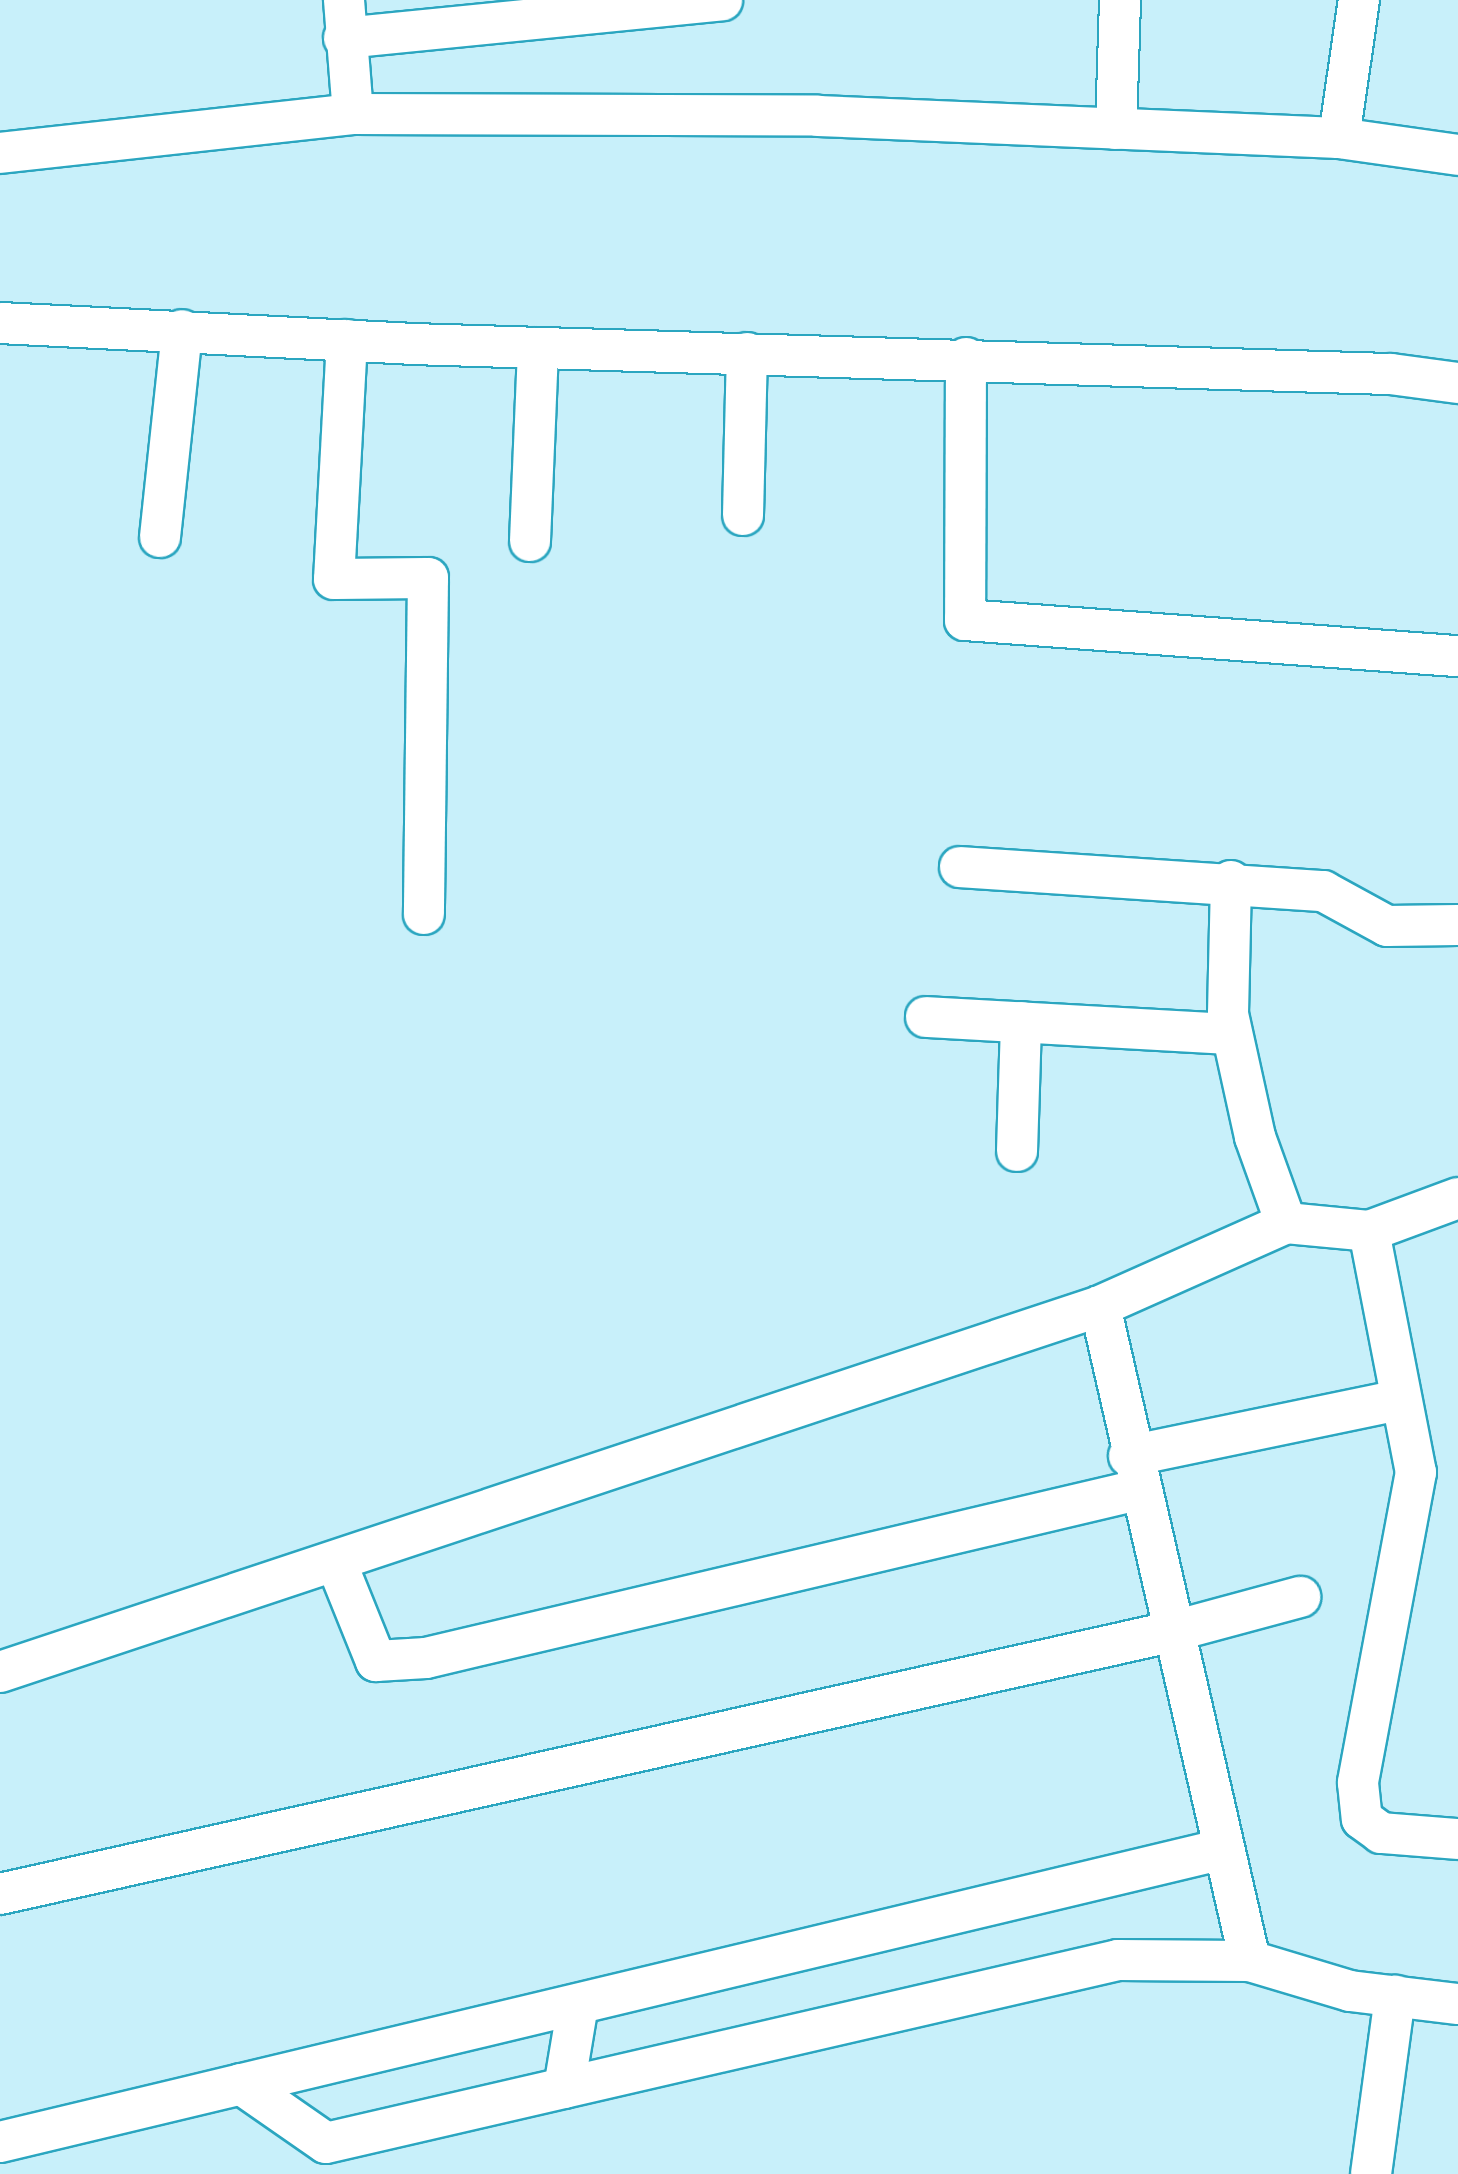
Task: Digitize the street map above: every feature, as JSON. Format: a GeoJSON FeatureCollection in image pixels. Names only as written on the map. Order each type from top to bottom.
{"type":"FeatureCollection","features":[{"type":"Feature","properties":{"kind":"street"},"geometry":{"type":"LineString","coordinates":[[353,114],[344,19],[722,0]]}},
{"type":"Feature","properties":{"kind":"street"},"geometry":{"type":"LineString","coordinates":[[1116,129],[1120,0]]}},
{"type":"Feature","properties":{"kind":"street"},"geometry":{"type":"LineString","coordinates":[[1339,138],[1359,0]]}},
{"type":"Feature","properties":{"kind":"street"},"geometry":{"type":"LineString","coordinates":[[0,153],[353,114],[818,116],[1339,138],[1458,155]]}},
{"type":"Feature","properties":{"kind":"street"},"geometry":{"type":"LineString","coordinates":[[0,323],[538,348],[966,358],[1391,374],[1458,383]]}},
{"type":"Feature","properties":{"kind":"street"},"geometry":{"type":"LineString","coordinates":[[160,537],[182,330]]}},
{"type":"Feature","properties":{"kind":"street"},"geometry":{"type":"LineString","coordinates":[[347,340],[334,579],[428,578],[424,914]]}},
{"type":"Feature","properties":{"kind":"street"},"geometry":{"type":"LineString","coordinates":[[530,541],[538,348]]}},
{"type":"Feature","properties":{"kind":"street"},"geometry":{"type":"LineString","coordinates":[[743,515],[747,353]]}},
{"type":"Feature","properties":{"kind":"street"},"geometry":{"type":"LineString","coordinates":[[966,358],[965,620],[1458,656]]}},
{"type":"Feature","properties":{"kind":"street"},"geometry":{"type":"LineString","coordinates":[[960,867],[1231,881],[1323,891],[1387,926],[1458,925]]}},
{"type":"Feature","properties":{"kind":"street"},"geometry":{"type":"LineString","coordinates":[[1231,881],[1232,1034],[1255,1137],[1286,1223]]}},
{"type":"Feature","properties":{"kind":"street"},"geometry":{"type":"LineString","coordinates":[[926,1017],[1232,1034]]}},
{"type":"Feature","properties":{"kind":"street"},"geometry":{"type":"LineString","coordinates":[[1017,1151],[1021,1022]]}},
{"type":"Feature","properties":{"kind":"street"},"geometry":{"type":"LineString","coordinates":[[0,1672],[1100,1306],[1286,1223],[1369,1231],[1458,1198]]}},
{"type":"Feature","properties":{"kind":"street"},"geometry":{"type":"LineString","coordinates":[[1369,1231],[1416,1472],[1358,1783],[1362,1819],[1381,1833],[1458,1839]]}},
{"type":"Feature","properties":{"kind":"street"},"geometry":{"type":"LineString","coordinates":[[1100,1306],[1170,1632],[1250,1961]]}},
{"type":"Feature","properties":{"kind":"street"},"geometry":{"type":"LineString","coordinates":[[336,1562],[376,1661],[426,1658],[1134,1473],[1400,1400]]}},
{"type":"Feature","properties":{"kind":"street"},"geometry":{"type":"LineString","coordinates":[[0,1894],[1170,1632],[1300,1597]]}},
{"type":"Feature","properties":{"kind":"street"},"geometry":{"type":"LineString","coordinates":[[0,2142],[1223,1849]]}},
{"type":"Feature","properties":{"kind":"street"},"geometry":{"type":"LineString","coordinates":[[241,2084],[326,2143],[1118,1960],[1250,1961],[1350,1991],[1458,2004]]}},
{"type":"Feature","properties":{"kind":"street"},"geometry":{"type":"LineString","coordinates":[[1371,2174],[1395,1996]]}},
{"type":"Feature","properties":{"kind":"street"},"geometry":{"type":"LineString","coordinates":[[564,2088],[578,2004]]}}]}
